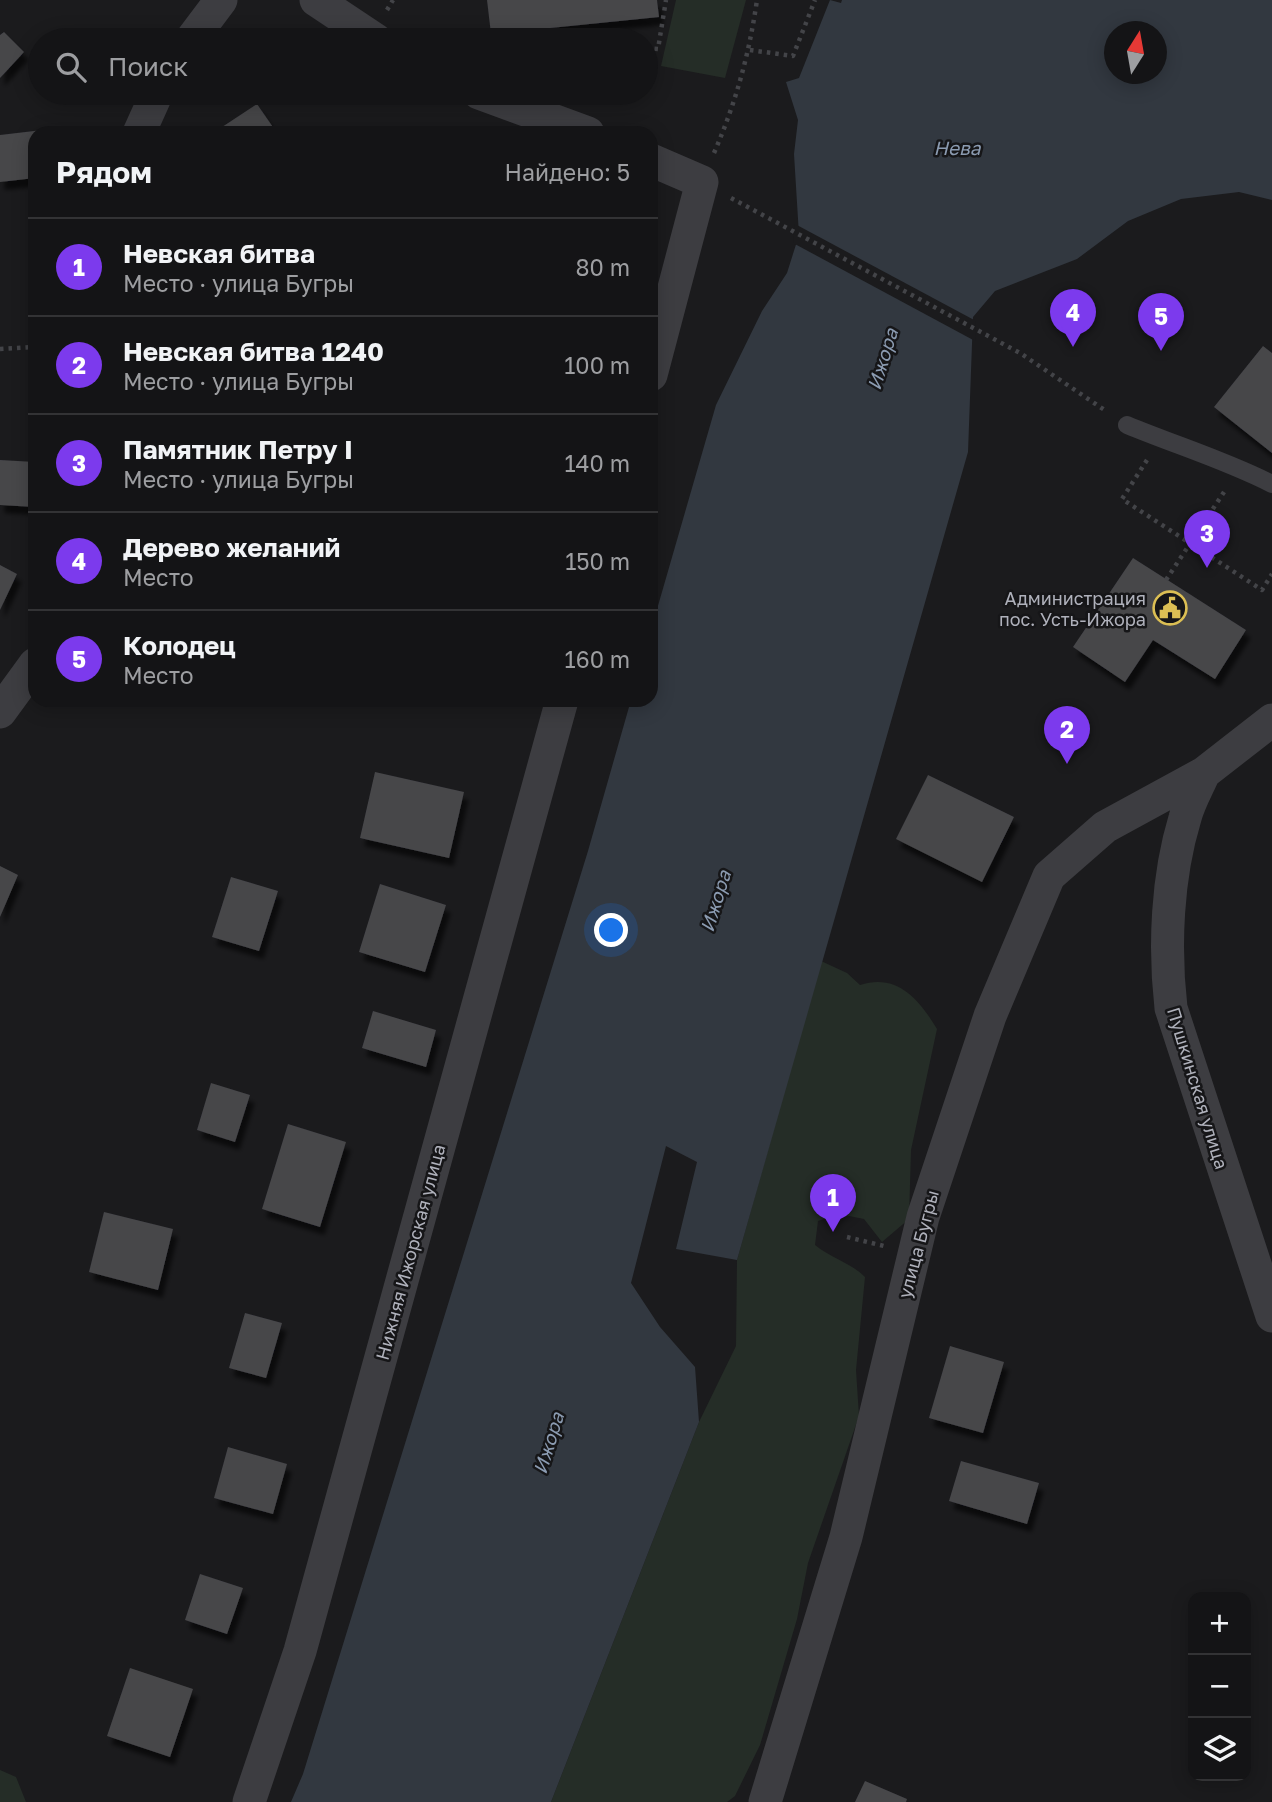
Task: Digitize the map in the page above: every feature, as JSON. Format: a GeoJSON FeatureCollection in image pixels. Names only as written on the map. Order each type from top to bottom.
{"type":"FeatureCollection","features":[{"type":"Feature","properties":{"kind":"street"},"geometry":{"type":"LineString","coordinates":[[200,28],[221,0]]}},
{"type":"Feature","properties":{"kind":"street"},"geometry":{"type":"LineString","coordinates":[[316,0],[358,28]]}},
{"type":"Feature","properties":{"kind":"street"},"geometry":{"type":"LineString","coordinates":[[142,126],[152,105]]}},
{"type":"Feature","properties":{"kind":"street"},"geometry":{"type":"LineString","coordinates":[[512,105],[569,126]]}},
{"type":"Feature","properties":{"kind":"street"},"geometry":{"type":"LineString","coordinates":[[658,163],[702,182],[658,349]]}},
{"type":"Feature","properties":{"kind":"street"},"geometry":{"type":"LineString","coordinates":[[0,712],[28,674]]}},
{"type":"Feature","properties":{"kind":"street","name":"Нижняя Ижорская улица"},"geometry":{"type":"LineString","coordinates":[[249,1802],[300,1651],[560,707]]}},
{"type":"Feature","properties":{"kind":"street","name":"улица Бугры"},"geometry":{"type":"LineString","coordinates":[[765,1802],[846,1537],[923,1217],[990,1016],[1049,876],[1105,827],[1204,772],[1272,720]]}},
{"type":"Feature","properties":{"kind":"street","name":"Пушкинская улица"},"geometry":{"type":"LineString","coordinates":[[1204,772],[1185,818],[1173,878],[1166,966],[1171,1008],[1272,1317]]}},
{"type":"Feature","properties":{"kind":"lane"},"geometry":{"type":"LineString","coordinates":[[1127,425],[1240,468],[1272,484]]}},
{"type":"Feature","properties":{"kind":"path"},"geometry":{"type":"LineString","coordinates":[[658,44],[666,0]]}},
{"type":"Feature","properties":{"kind":"path"},"geometry":{"type":"LineString","coordinates":[[702,182],[736,102],[750,50],[757,0]]}},
{"type":"Feature","properties":{"kind":"path"},"geometry":{"type":"LineString","coordinates":[[750,50],[793,55],[815,0]]}},
{"type":"Feature","properties":{"kind":"path"},"geometry":{"type":"LineString","coordinates":[[753,211],[1020,354],[1127,425]]}},
{"type":"Feature","properties":{"kind":"path"},"geometry":{"type":"LineString","coordinates":[[0,349],[28,347]]}},
{"type":"Feature","properties":{"kind":"path"},"geometry":{"type":"LineString","coordinates":[[1160,439],[1122,499],[1262,590],[1272,574]]}},
{"type":"Feature","properties":{"kind":"path"},"geometry":{"type":"LineString","coordinates":[[1166,580],[1240,468]]}},
{"type":"Feature","properties":{"kind":"shaded area"},"geometry":{"type":"Polygon","coordinates":[[[676,0],[746,0],[725,78],[661,66],[676,0]]]}},
{"type":"Feature","properties":{"kind":"shaded area"},"geometry":{"type":"Polygon","coordinates":[[[821,961],[847,973],[860,985],[885,983],[906,991],[923,1008],[937,1029],[911,1150],[909,1219],[882,1242],[864,1219],[839,1214],[818,1221],[815,1245],[865,1277],[856,1370],[859,1416],[808,1563],[797,1619],[760,1745],[735,1796],[727,1802],[551,1802],[699,1422],[736,1346],[737,1260],[821,961]]]}},
{"type":"Feature","properties":{"kind":"shaded area"},"geometry":{"type":"Polygon","coordinates":[[[0,1770],[16,1777],[26,1802],[0,1802],[0,1770]]]}},
{"type":"Feature","properties":{"kind":"water"},"geometry":{"type":"Polygon","coordinates":[[[830,0],[841,3],[842,0],[1272,0],[1272,200],[1239,192],[1181,199],[1128,221],[1077,259],[995,291],[973,317],[968,452],[737,1260],[676,1249],[697,1162],[666,1146],[631,1283],[660,1327],[695,1367],[699,1422],[551,1802],[291,1802],[303,1774],[588,851],[629,707],[658,707],[658,606],[716,405],[762,311],[787,273],[799,235],[794,154],[798,120],[786,82],[799,78],[830,0]]]}},
{"type":"Feature","properties":{"kind":"pier"},"geometry":{"type":"Polygon","coordinates":[[[795,224],[976,321],[975,341],[793,243],[795,224]]]}},
{"type":"Feature","properties":{"kind":"building"},"geometry":{"type":"Polygon","coordinates":[[[487,0],[657,0],[659,17],[550,28],[490,28],[487,0]]]}},
{"type":"Feature","properties":{"kind":"building"},"geometry":{"type":"Polygon","coordinates":[[[4,32],[24,52],[0,78],[0,35],[4,32]]]}},
{"type":"Feature","properties":{"kind":"building"},"geometry":{"type":"Polygon","coordinates":[[[258,105],[272,126],[224,126],[258,105]]]}},
{"type":"Feature","properties":{"kind":"building"},"geometry":{"type":"Polygon","coordinates":[[[28,132],[28,179],[0,182],[0,135],[28,132]]]}},
{"type":"Feature","properties":{"kind":"building"},"geometry":{"type":"Polygon","coordinates":[[[1263,346],[1272,353],[1272,453],[1214,407],[1263,346]]]}},
{"type":"Feature","properties":{"kind":"building"},"geometry":{"type":"Polygon","coordinates":[[[0,460],[28,462],[28,507],[0,505],[0,460]]]}},
{"type":"Feature","properties":{"kind":"building"},"geometry":{"type":"Polygon","coordinates":[[[1133,558],[1246,630],[1215,679],[1153,640],[1125,682],[1073,647],[1133,558]]]}},
{"type":"Feature","properties":{"kind":"building"},"geometry":{"type":"Polygon","coordinates":[[[0,565],[17,574],[0,610],[0,565]]]}},
{"type":"Feature","properties":{"kind":"building"},"geometry":{"type":"Polygon","coordinates":[[[375,772],[464,792],[449,858],[360,838],[375,772]]]}},
{"type":"Feature","properties":{"kind":"building"},"geometry":{"type":"Polygon","coordinates":[[[928,775],[1014,817],[982,882],[896,839],[928,775]]]}},
{"type":"Feature","properties":{"kind":"building"},"geometry":{"type":"Polygon","coordinates":[[[0,866],[18,875],[0,917],[0,866]]]}},
{"type":"Feature","properties":{"kind":"building"},"geometry":{"type":"Polygon","coordinates":[[[231,877],[278,891],[259,951],[212,937],[231,877]]]}},
{"type":"Feature","properties":{"kind":"building"},"geometry":{"type":"Polygon","coordinates":[[[380,884],[446,905],[425,972],[359,952],[380,884]]]}},
{"type":"Feature","properties":{"kind":"building"},"geometry":{"type":"Polygon","coordinates":[[[373,1011],[436,1030],[426,1067],[362,1048],[373,1011]]]}},
{"type":"Feature","properties":{"kind":"building"},"geometry":{"type":"Polygon","coordinates":[[[211,1083],[250,1095],[235,1142],[197,1130],[211,1083]]]}},
{"type":"Feature","properties":{"kind":"building"},"geometry":{"type":"Polygon","coordinates":[[[288,1124],[346,1142],[320,1227],[262,1209],[288,1124]]]}},
{"type":"Feature","properties":{"kind":"building"},"geometry":{"type":"Polygon","coordinates":[[[104,1212],[173,1229],[158,1290],[89,1272],[104,1212]]]}},
{"type":"Feature","properties":{"kind":"building"},"geometry":{"type":"Polygon","coordinates":[[[245,1313],[282,1323],[266,1378],[229,1368],[245,1313]]]}},
{"type":"Feature","properties":{"kind":"building"},"geometry":{"type":"Polygon","coordinates":[[[950,1346],[1004,1362],[983,1433],[929,1418],[950,1346]]]}},
{"type":"Feature","properties":{"kind":"building"},"geometry":{"type":"Polygon","coordinates":[[[228,1447],[287,1464],[273,1514],[214,1498],[228,1447]]]}},
{"type":"Feature","properties":{"kind":"building"},"geometry":{"type":"Polygon","coordinates":[[[961,1461],[1039,1483],[1027,1524],[949,1501],[961,1461]]]}},
{"type":"Feature","properties":{"kind":"building"},"geometry":{"type":"Polygon","coordinates":[[[200,1574],[243,1588],[227,1634],[185,1620],[200,1574]]]}},
{"type":"Feature","properties":{"kind":"building"},"geometry":{"type":"Polygon","coordinates":[[[130,1668],[193,1689],[170,1757],[107,1736],[130,1668]]]}},
{"type":"Feature","properties":{"kind":"building"},"geometry":{"type":"Polygon","coordinates":[[[865,1781],[907,1799],[906,1802],[855,1802],[865,1781]]]}},
{"type":"Feature","properties":{"kind":"place","name":"Дерево желаний"},"geometry":{"type":"Point","coordinates":[1073,347]}},
{"type":"Feature","properties":{"kind":"place","name":"Колодец"},"geometry":{"type":"Point","coordinates":[1161,351]}},
{"type":"Feature","properties":{"kind":"place","name":"Памятник Петру I"},"geometry":{"type":"Point","coordinates":[1207,568]}},
{"type":"Feature","properties":{"kind":"place","name":"Администрация пос. Усть-Ижора"},"geometry":{"type":"Point","coordinates":[1170,608]}},
{"type":"Feature","properties":{"kind":"place","name":"Невская битва 1240"},"geometry":{"type":"Point","coordinates":[1067,764]}},
{"type":"Feature","properties":{"kind":"place","name":"Невская битва"},"geometry":{"type":"Point","coordinates":[833,1232]}},
{"type":"Feature","properties":{"kind":"water label","name":"Нева"},"geometry":{"type":"Point","coordinates":[957,147]}},
{"type":"Feature","properties":{"kind":"water label","name":"Ижора"},"geometry":{"type":"Point","coordinates":[882,359]}},
{"type":"Feature","properties":{"kind":"water label","name":"Ижора"},"geometry":{"type":"Point","coordinates":[715,901]}},
{"type":"Feature","properties":{"kind":"water label","name":"Ижора"},"geometry":{"type":"Point","coordinates":[548,1443]}}]}
